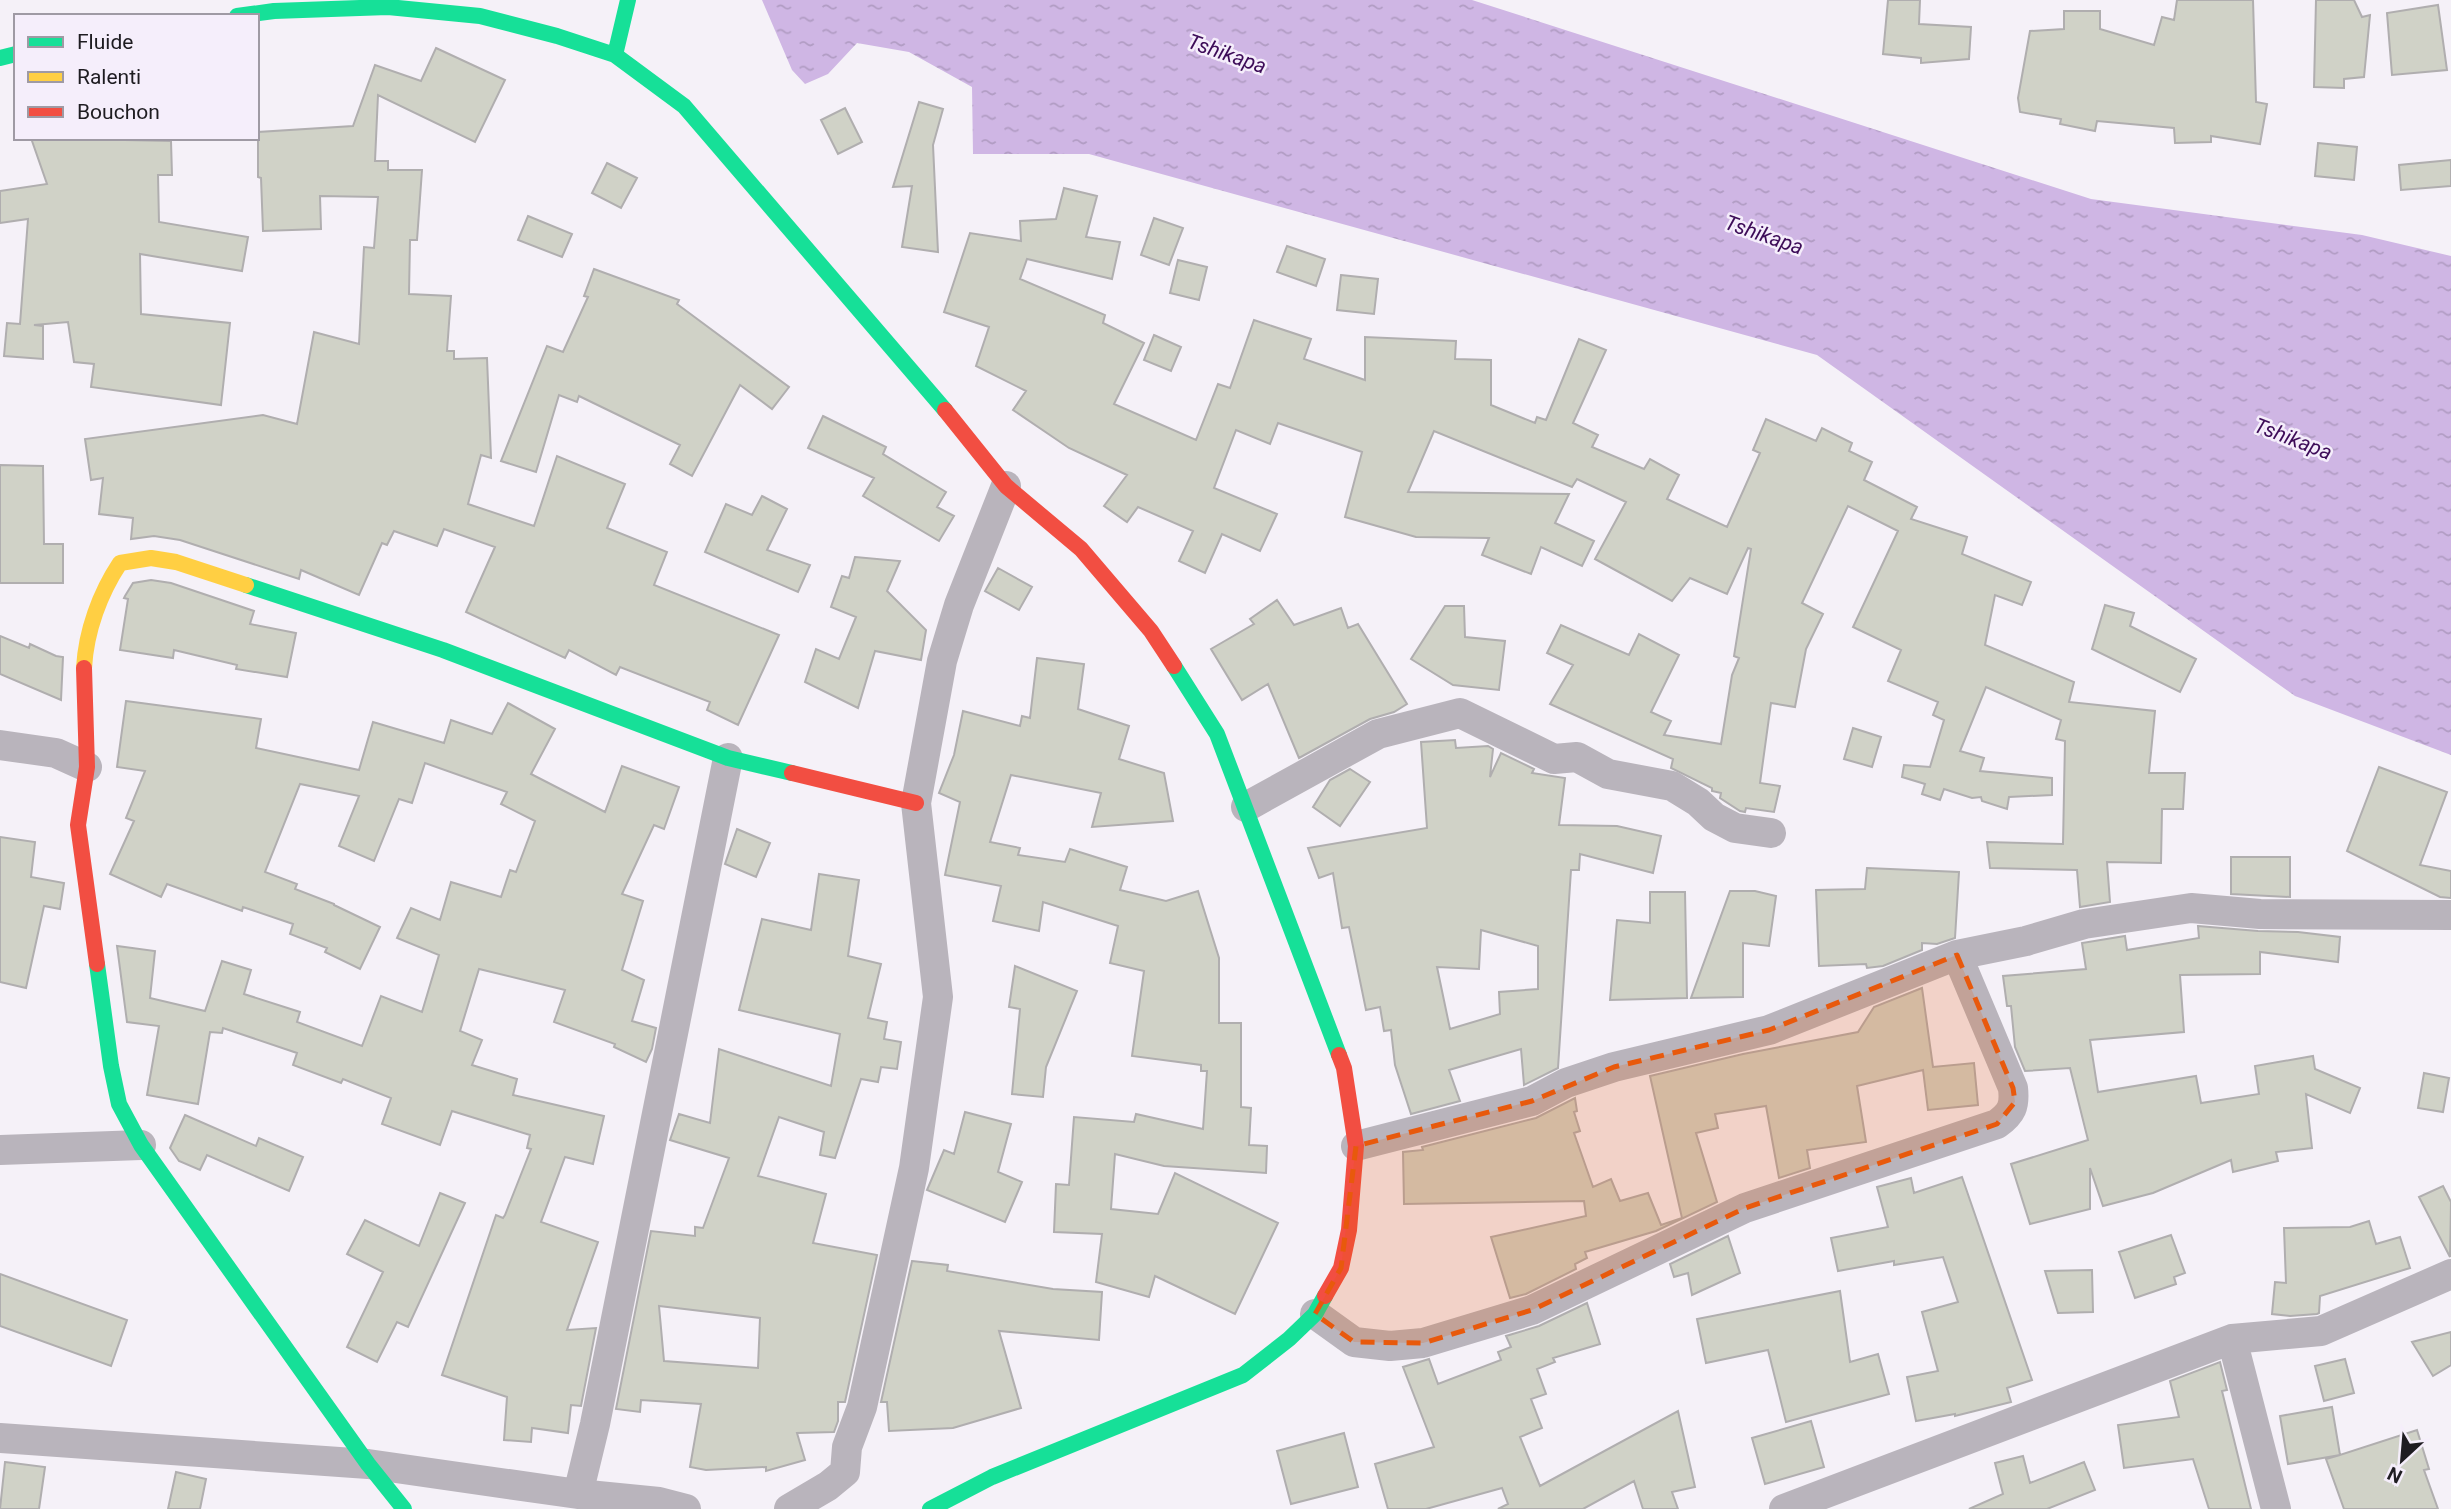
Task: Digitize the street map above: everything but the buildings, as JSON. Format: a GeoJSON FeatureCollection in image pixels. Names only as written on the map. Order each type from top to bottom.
{"type":"FeatureCollection","features":[{"type":"Feature","properties":{"kind":"main road"},"geometry":{"type":"LineString","coordinates":[[615,55],[628,1]]}},
{"type":"Feature","properties":{"kind":"main road"},"geometry":{"type":"LineString","coordinates":[[252,14],[388,7],[480,16],[557,36],[615,55],[650,79],[684,106],[913,370],[1006,486],[1081,549],[1151,631],[1217,734],[1344,1068],[1356,1146],[1349,1230],[1341,1268],[1315,1314],[1243,1376],[992,1477],[930,1509]]}},
{"type":"Feature","properties":{"kind":"main road"},"geometry":{"type":"LineString","coordinates":[[404,1509],[368,1465],[141,1145],[119,1104],[111,1066],[78,825],[87,767],[84,664],[96,610],[105,586],[120,563],[151,558],[176,562],[443,650],[728,758],[916,803]]}},
{"type":"Feature","properties":{"kind":"street"},"geometry":{"type":"LineString","coordinates":[[789,1509],[828,1486],[845,1472],[848,1447],[862,1407],[914,1168],[938,997],[916,803],[942,661],[959,605],[1006,486]]}},
{"type":"Feature","properties":{"kind":"street"},"geometry":{"type":"LineString","coordinates":[[1246,807],[1378,734],[1460,713],[1554,759],[1577,757],[1608,774],[1672,786],[1698,802],[1714,817],[1735,828],[1771,833]]}},
{"type":"Feature","properties":{"kind":"street"},"geometry":{"type":"LineString","coordinates":[[0,745],[56,753],[87,767]]}},
{"type":"Feature","properties":{"kind":"street"},"geometry":{"type":"LineString","coordinates":[[578,1494],[596,1424],[728,758]]}},
{"type":"Feature","properties":{"kind":"street"},"geometry":{"type":"LineString","coordinates":[[1356,1146],[1532,1101],[1566,1083],[1614,1067],[1769,1030],[1957,955],[2026,941],[2084,924],[2191,908],[2260,914],[2451,915]]}},
{"type":"Feature","properties":{"kind":"street"},"geometry":{"type":"LineString","coordinates":[[1315,1314],[1354,1342],[1390,1346],[1423,1343],[1532,1310],[1745,1208],[1997,1124],[2010,1114],[2015,1102],[2013,1088],[1957,955]]}},
{"type":"Feature","properties":{"kind":"street"},"geometry":{"type":"LineString","coordinates":[[0,1150],[141,1145]]}},
{"type":"Feature","properties":{"kind":"street"},"geometry":{"type":"LineString","coordinates":[[1784,1509],[2231,1339],[2321,1331],[2451,1275]]}},
{"type":"Feature","properties":{"kind":"street"},"geometry":{"type":"LineString","coordinates":[[2231,1339],[2276,1509]]}},
{"type":"Feature","properties":{"kind":"street"},"geometry":{"type":"LineString","coordinates":[[0,1438],[368,1465],[578,1494],[659,1502],[686,1509]]}},
{"type":"Feature","properties":{"kind":"highlighted area"},"geometry":{"type":"Polygon","coordinates":[[[1957,955],[2013,1088],[2015,1102],[1997,1124],[1745,1208],[1532,1310],[1423,1343],[1354,1342],[1315,1314],[1341,1268],[1356,1146],[1532,1101],[1614,1067],[1769,1030],[1957,955]]]}},
{"type":"Feature","properties":{"kind":"water","name":"Tshikapa"},"geometry":{"type":"Polygon","coordinates":[[[762,0],[1472,0],[2091,199],[2362,235],[2451,256],[2451,755],[2295,696],[1817,355],[1089,154],[973,154],[972,87],[909,52],[857,43],[828,74],[805,84],[792,70],[762,0]]]}},
{"type":"Feature","properties":{"kind":"traffic: fast"},"geometry":{"type":"LineString","coordinates":[[615,55],[628,0]]}},
{"type":"Feature","properties":{"kind":"traffic: fast"},"geometry":{"type":"LineString","coordinates":[[252,14],[388,7],[480,16],[557,36],[615,55],[684,106],[945,410]]}},
{"type":"Feature","properties":{"kind":"traffic: fast"},"geometry":{"type":"LineString","coordinates":[[0,58],[14,54]]}},
{"type":"Feature","properties":{"kind":"traffic: fast"},"geometry":{"type":"LineString","coordinates":[[246,585],[443,650],[728,758],[792,773]]}},
{"type":"Feature","properties":{"kind":"traffic: fast"},"geometry":{"type":"LineString","coordinates":[[1174,666],[1217,734],[1339,1055]]}},
{"type":"Feature","properties":{"kind":"traffic: fast"},"geometry":{"type":"LineString","coordinates":[[97,964],[119,1104],[141,1145],[368,1464],[404,1509]]}},
{"type":"Feature","properties":{"kind":"traffic: fast"},"geometry":{"type":"LineString","coordinates":[[930,1509],[992,1477],[1243,1375],[1289,1339],[1315,1314],[1325,1296]]}},
{"type":"Feature","properties":{"kind":"traffic: slow"},"geometry":{"type":"LineString","coordinates":[[84,668],[95,613],[120,563],[151,558],[176,562],[246,585]]}},
{"type":"Feature","properties":{"kind":"traffic: jam"},"geometry":{"type":"LineString","coordinates":[[945,410],[1006,486],[1081,549],[1151,631],[1174,666]]}},
{"type":"Feature","properties":{"kind":"traffic: jam"},"geometry":{"type":"LineString","coordinates":[[84,668],[87,767],[78,825],[97,964]]}},
{"type":"Feature","properties":{"kind":"traffic: jam"},"geometry":{"type":"LineString","coordinates":[[792,773],[916,803]]}},
{"type":"Feature","properties":{"kind":"traffic: jam"},"geometry":{"type":"LineString","coordinates":[[1325,1296],[1341,1268],[1349,1230],[1356,1146],[1344,1068],[1339,1055]]}}]}
